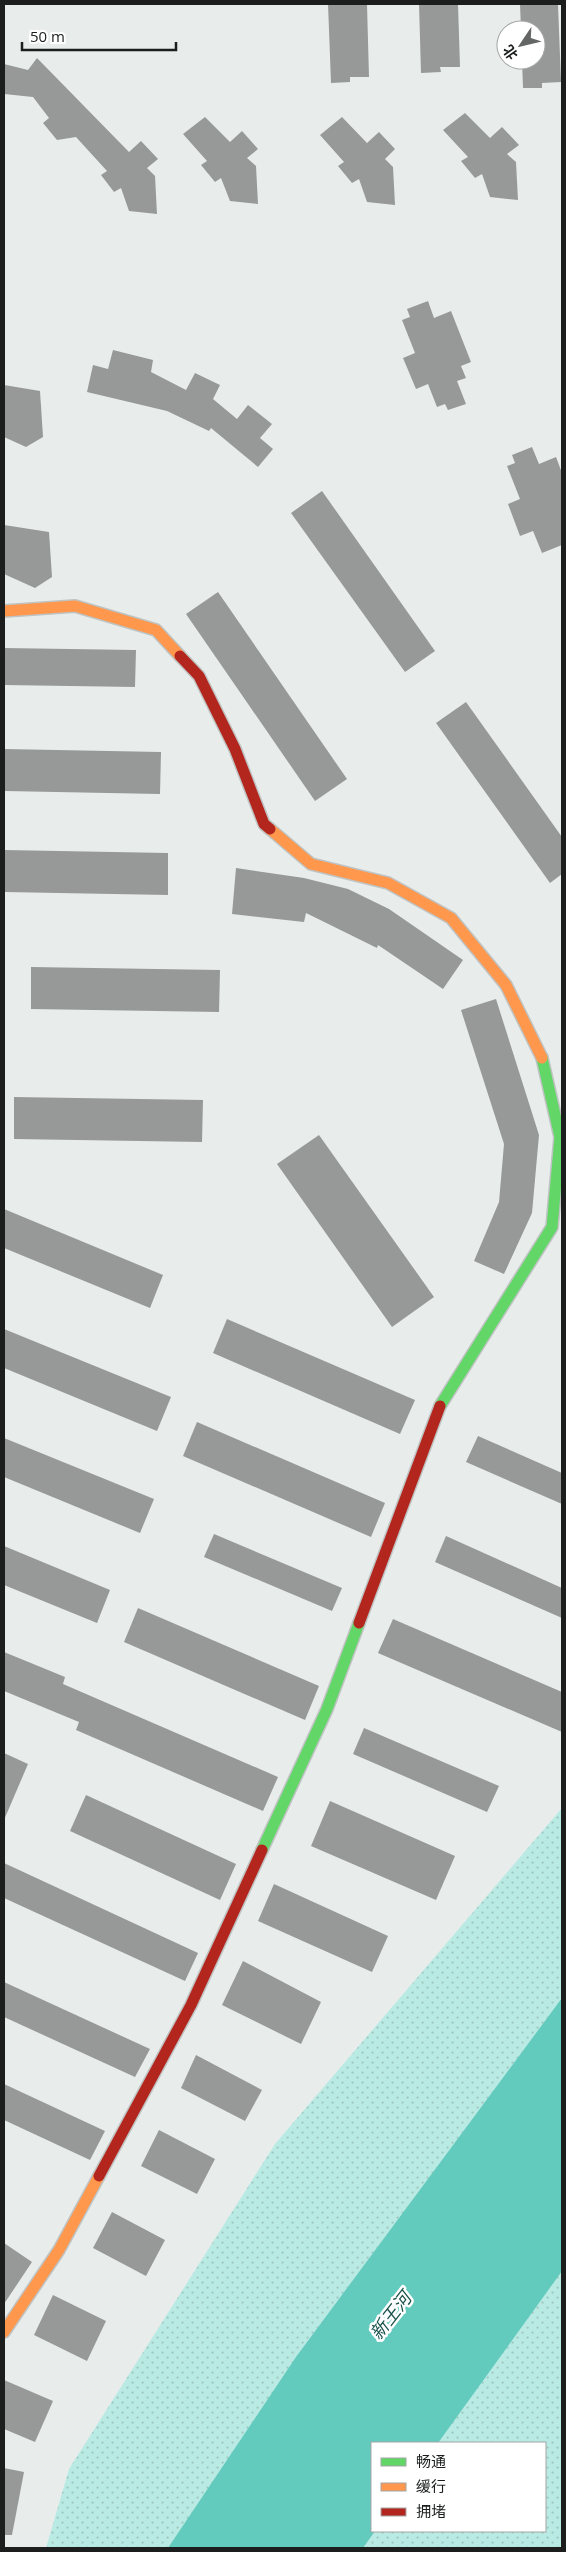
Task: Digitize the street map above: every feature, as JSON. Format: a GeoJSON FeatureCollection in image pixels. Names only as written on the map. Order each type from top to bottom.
{"type":"FeatureCollection","features":[{"type":"Feature","properties":{"kind":"street"},"geometry":{"type":"LineString","coordinates":[[4,611],[75,606],[156,630],[199,676],[235,749],[264,824],[311,864],[388,883],[451,918],[506,985],[541,1052],[560,1137],[552,1227],[440,1405],[327,1709],[191,2004],[59,2250],[4,2332]]}},
{"type":"Feature","properties":{"kind":"shaded area"},"geometry":{"type":"Polygon","coordinates":[[[562,1808],[562,2548],[46,2548],[69,2469],[275,2144],[562,1808]]]}},
{"type":"Feature","properties":{"kind":"water","name":"新王河"},"geometry":{"type":"Polygon","coordinates":[[[562,1998],[562,2271],[439,2442],[371,2442],[371,2532],[374,2532],[363,2548],[168,2548],[296,2357],[562,1998]]]}},
{"type":"Feature","properties":{"kind":"building"},"geometry":{"type":"Polygon","coordinates":[[[328,4],[367,4],[369,77],[350,77],[350,82],[331,83],[328,4]]]}},
{"type":"Feature","properties":{"kind":"building"},"geometry":{"type":"Polygon","coordinates":[[[419,4],[458,4],[460,67],[440,67],[441,72],[421,73],[419,4]]]}},
{"type":"Feature","properties":{"kind":"building"},"geometry":{"type":"Polygon","coordinates":[[[520,4],[558,4],[561,82],[542,83],[542,88],[523,88],[522,70],[546,70],[546,20],[521,20],[520,4]]]}},
{"type":"Feature","properties":{"kind":"building"},"geometry":{"type":"Polygon","coordinates":[[[37,58],[129,152],[141,141],[158,159],[147,168],[155,176],[157,214],[129,211],[121,188],[114,192],[101,175],[107,171],[76,137],[57,140],[43,123],[49,118],[33,97],[4,94],[4,64],[28,70],[37,58]]]}},
{"type":"Feature","properties":{"kind":"building"},"geometry":{"type":"Polygon","coordinates":[[[465,113],[490,138],[502,127],[519,145],[507,154],[516,162],[518,200],[490,197],[482,174],[475,178],[461,161],[468,157],[443,130],[465,113]]]}},
{"type":"Feature","properties":{"kind":"building"},"geometry":{"type":"Polygon","coordinates":[[[205,117],[230,142],[242,131],[258,149],[247,158],[256,166],[258,204],[230,201],[221,178],[215,182],[201,165],[207,161],[183,134],[205,117]]]}},
{"type":"Feature","properties":{"kind":"building"},"geometry":{"type":"Polygon","coordinates":[[[342,117],[367,143],[379,132],[395,149],[385,159],[393,167],[395,205],[367,202],[359,179],[352,183],[338,166],[344,162],[320,135],[342,117]]]}},
{"type":"Feature","properties":{"kind":"building"},"geometry":{"type":"Polygon","coordinates":[[[428,301],[434,318],[451,311],[471,362],[461,366],[466,378],[457,381],[466,404],[448,410],[445,404],[437,407],[428,384],[416,389],[403,358],[415,353],[402,320],[410,317],[407,309],[428,301]]]}},
{"type":"Feature","properties":{"kind":"building"},"geometry":{"type":"Polygon","coordinates":[[[113,350],[153,360],[151,372],[186,390],[195,373],[220,385],[213,399],[237,419],[248,405],[272,424],[260,438],[273,449],[258,467],[211,428],[209,431],[167,411],[87,392],[93,365],[108,369],[113,350]]]}},
{"type":"Feature","properties":{"kind":"building"},"geometry":{"type":"Polygon","coordinates":[[[4,385],[40,391],[43,437],[26,447],[4,437],[4,385]]]}},
{"type":"Feature","properties":{"kind":"building"},"geometry":{"type":"Polygon","coordinates":[[[532,447],[539,464],[556,457],[562,473],[562,545],[542,553],[533,531],[520,536],[508,504],[520,499],[507,466],[515,463],[512,455],[532,447]]]}},
{"type":"Feature","properties":{"kind":"building"},"geometry":{"type":"Polygon","coordinates":[[[322,491],[435,651],[405,672],[291,513],[322,491]]]}},
{"type":"Feature","properties":{"kind":"building"},"geometry":{"type":"Polygon","coordinates":[[[4,525],[49,532],[52,577],[35,588],[4,574],[4,525]]]}},
{"type":"Feature","properties":{"kind":"building"},"geometry":{"type":"Polygon","coordinates":[[[218,592],[347,779],[315,801],[186,614],[218,592]]]}},
{"type":"Feature","properties":{"kind":"building"},"geometry":{"type":"Polygon","coordinates":[[[4,648],[136,650],[135,687],[4,685],[4,648]]]}},
{"type":"Feature","properties":{"kind":"building"},"geometry":{"type":"Polygon","coordinates":[[[466,702],[562,837],[562,874],[550,883],[436,723],[466,702]]]}},
{"type":"Feature","properties":{"kind":"building"},"geometry":{"type":"Polygon","coordinates":[[[4,749],[161,752],[160,794],[4,791],[4,749]]]}},
{"type":"Feature","properties":{"kind":"building"},"geometry":{"type":"Polygon","coordinates":[[[4,850],[168,853],[168,895],[4,892],[4,850]]]}},
{"type":"Feature","properties":{"kind":"building"},"geometry":{"type":"Polygon","coordinates":[[[236,868],[304,878],[348,889],[389,909],[463,960],[443,989],[378,945],[377,948],[306,913],[304,922],[232,914],[236,868]]]}},
{"type":"Feature","properties":{"kind":"building"},"geometry":{"type":"Polygon","coordinates":[[[31,967],[220,970],[219,1012],[31,1009],[31,967]]]}},
{"type":"Feature","properties":{"kind":"building"},"geometry":{"type":"Polygon","coordinates":[[[496,999],[539,1135],[532,1213],[504,1274],[474,1261],[499,1202],[504,1144],[461,1010],[496,999]]]}},
{"type":"Feature","properties":{"kind":"building"},"geometry":{"type":"Polygon","coordinates":[[[14,1097],[203,1100],[202,1142],[14,1139],[14,1097]]]}},
{"type":"Feature","properties":{"kind":"building"},"geometry":{"type":"Polygon","coordinates":[[[319,1135],[434,1297],[392,1327],[277,1164],[319,1135]]]}},
{"type":"Feature","properties":{"kind":"building"},"geometry":{"type":"Polygon","coordinates":[[[4,1209],[163,1275],[150,1308],[4,1248],[4,1209]]]}},
{"type":"Feature","properties":{"kind":"building"},"geometry":{"type":"Polygon","coordinates":[[[227,1319],[415,1400],[400,1434],[213,1353],[227,1319]]]}},
{"type":"Feature","properties":{"kind":"building"},"geometry":{"type":"Polygon","coordinates":[[[4,1329],[171,1397],[157,1431],[4,1368],[4,1329]]]}},
{"type":"Feature","properties":{"kind":"building"},"geometry":{"type":"Polygon","coordinates":[[[197,1422],[385,1503],[371,1537],[183,1456],[197,1422]]]}},
{"type":"Feature","properties":{"kind":"building"},"geometry":{"type":"Polygon","coordinates":[[[478,1436],[562,1473],[562,1504],[466,1462],[478,1436]]]}},
{"type":"Feature","properties":{"kind":"building"},"geometry":{"type":"Polygon","coordinates":[[[4,1438],[154,1499],[140,1533],[4,1477],[4,1438]]]}},
{"type":"Feature","properties":{"kind":"building"},"geometry":{"type":"Polygon","coordinates":[[[214,1534],[342,1588],[332,1611],[204,1557],[214,1534]]]}},
{"type":"Feature","properties":{"kind":"building"},"geometry":{"type":"Polygon","coordinates":[[[446,1536],[562,1588],[562,1618],[435,1562],[446,1536]]]}},
{"type":"Feature","properties":{"kind":"building"},"geometry":{"type":"Polygon","coordinates":[[[4,1546],[110,1590],[97,1623],[4,1585],[4,1546]]]}},
{"type":"Feature","properties":{"kind":"building"},"geometry":{"type":"Polygon","coordinates":[[[138,1608],[319,1686],[305,1720],[124,1642],[138,1608]]]}},
{"type":"Feature","properties":{"kind":"building"},"geometry":{"type":"Polygon","coordinates":[[[393,1619],[562,1692],[562,1732],[378,1653],[393,1619]]]}},
{"type":"Feature","properties":{"kind":"building"},"geometry":{"type":"Polygon","coordinates":[[[4,1652],[65,1677],[63,1684],[278,1777],[263,1811],[76,1730],[79,1722],[4,1691],[4,1652]]]}},
{"type":"Feature","properties":{"kind":"building"},"geometry":{"type":"Polygon","coordinates":[[[364,1728],[499,1786],[487,1812],[353,1754],[364,1728]]]}},
{"type":"Feature","properties":{"kind":"building"},"geometry":{"type":"Polygon","coordinates":[[[4,1753],[28,1764],[4,1820],[4,1753]]]}},
{"type":"Feature","properties":{"kind":"building"},"geometry":{"type":"Polygon","coordinates":[[[86,1795],[236,1864],[220,1900],[70,1831],[86,1795]]]}},
{"type":"Feature","properties":{"kind":"building"},"geometry":{"type":"Polygon","coordinates":[[[330,1801],[455,1856],[436,1900],[311,1846],[330,1801]]]}},
{"type":"Feature","properties":{"kind":"building"},"geometry":{"type":"Polygon","coordinates":[[[4,1863],[198,1953],[185,1981],[4,1898],[4,1863]]]}},
{"type":"Feature","properties":{"kind":"building"},"geometry":{"type":"Polygon","coordinates":[[[274,1884],[388,1936],[372,1972],[258,1921],[274,1884]]]}},
{"type":"Feature","properties":{"kind":"building"},"geometry":{"type":"Polygon","coordinates":[[[243,1961],[321,2002],[301,2044],[222,2005],[243,1961]]]}},
{"type":"Feature","properties":{"kind":"building"},"geometry":{"type":"Polygon","coordinates":[[[4,1982],[150,2049],[135,2077],[4,2017],[4,1982]]]}},
{"type":"Feature","properties":{"kind":"building"},"geometry":{"type":"Polygon","coordinates":[[[196,2055],[262,2090],[245,2121],[181,2088],[196,2055]]]}},
{"type":"Feature","properties":{"kind":"building"},"geometry":{"type":"Polygon","coordinates":[[[4,2084],[105,2131],[90,2160],[4,2120],[4,2084]]]}},
{"type":"Feature","properties":{"kind":"building"},"geometry":{"type":"Polygon","coordinates":[[[159,2130],[215,2159],[197,2194],[141,2166],[159,2130]]]}},
{"type":"Feature","properties":{"kind":"building"},"geometry":{"type":"Polygon","coordinates":[[[112,2212],[165,2240],[146,2276],[93,2248],[112,2212]]]}},
{"type":"Feature","properties":{"kind":"building"},"geometry":{"type":"Polygon","coordinates":[[[4,2243],[32,2262],[4,2304],[4,2243]]]}},
{"type":"Feature","properties":{"kind":"building"},"geometry":{"type":"Polygon","coordinates":[[[53,2295],[106,2321],[87,2361],[34,2335],[53,2295]]]}},
{"type":"Feature","properties":{"kind":"building"},"geometry":{"type":"Polygon","coordinates":[[[4,2380],[53,2401],[35,2442],[4,2429],[4,2380]]]}},
{"type":"Feature","properties":{"kind":"building"},"geometry":{"type":"Polygon","coordinates":[[[4,2468],[24,2472],[12,2535],[4,2535],[4,2468]]]}},
{"type":"Feature","properties":{"kind":"traffic: fast"},"geometry":{"type":"LineString","coordinates":[[440,1406],[552,1227],[560,1137],[542,1058]]}},
{"type":"Feature","properties":{"kind":"traffic: fast"},"geometry":{"type":"LineString","coordinates":[[262,1850],[327,1709],[359,1623]]}},
{"type":"Feature","properties":{"kind":"traffic: slow"},"geometry":{"type":"LineString","coordinates":[[4,611],[75,606],[156,630],[180,656]]}},
{"type":"Feature","properties":{"kind":"traffic: slow"},"geometry":{"type":"LineString","coordinates":[[270,829],[311,864],[388,883],[451,918],[506,985],[542,1058]]}},
{"type":"Feature","properties":{"kind":"traffic: slow"},"geometry":{"type":"LineString","coordinates":[[4,2332],[59,2250],[99,2176]]}},
{"type":"Feature","properties":{"kind":"traffic: jam"},"geometry":{"type":"LineString","coordinates":[[180,656],[199,676],[235,749],[264,824],[270,829]]}},
{"type":"Feature","properties":{"kind":"traffic: jam"},"geometry":{"type":"LineString","coordinates":[[359,1623],[440,1406]]}},
{"type":"Feature","properties":{"kind":"traffic: jam"},"geometry":{"type":"LineString","coordinates":[[99,2176],[191,2005],[262,1850]]}}]}
